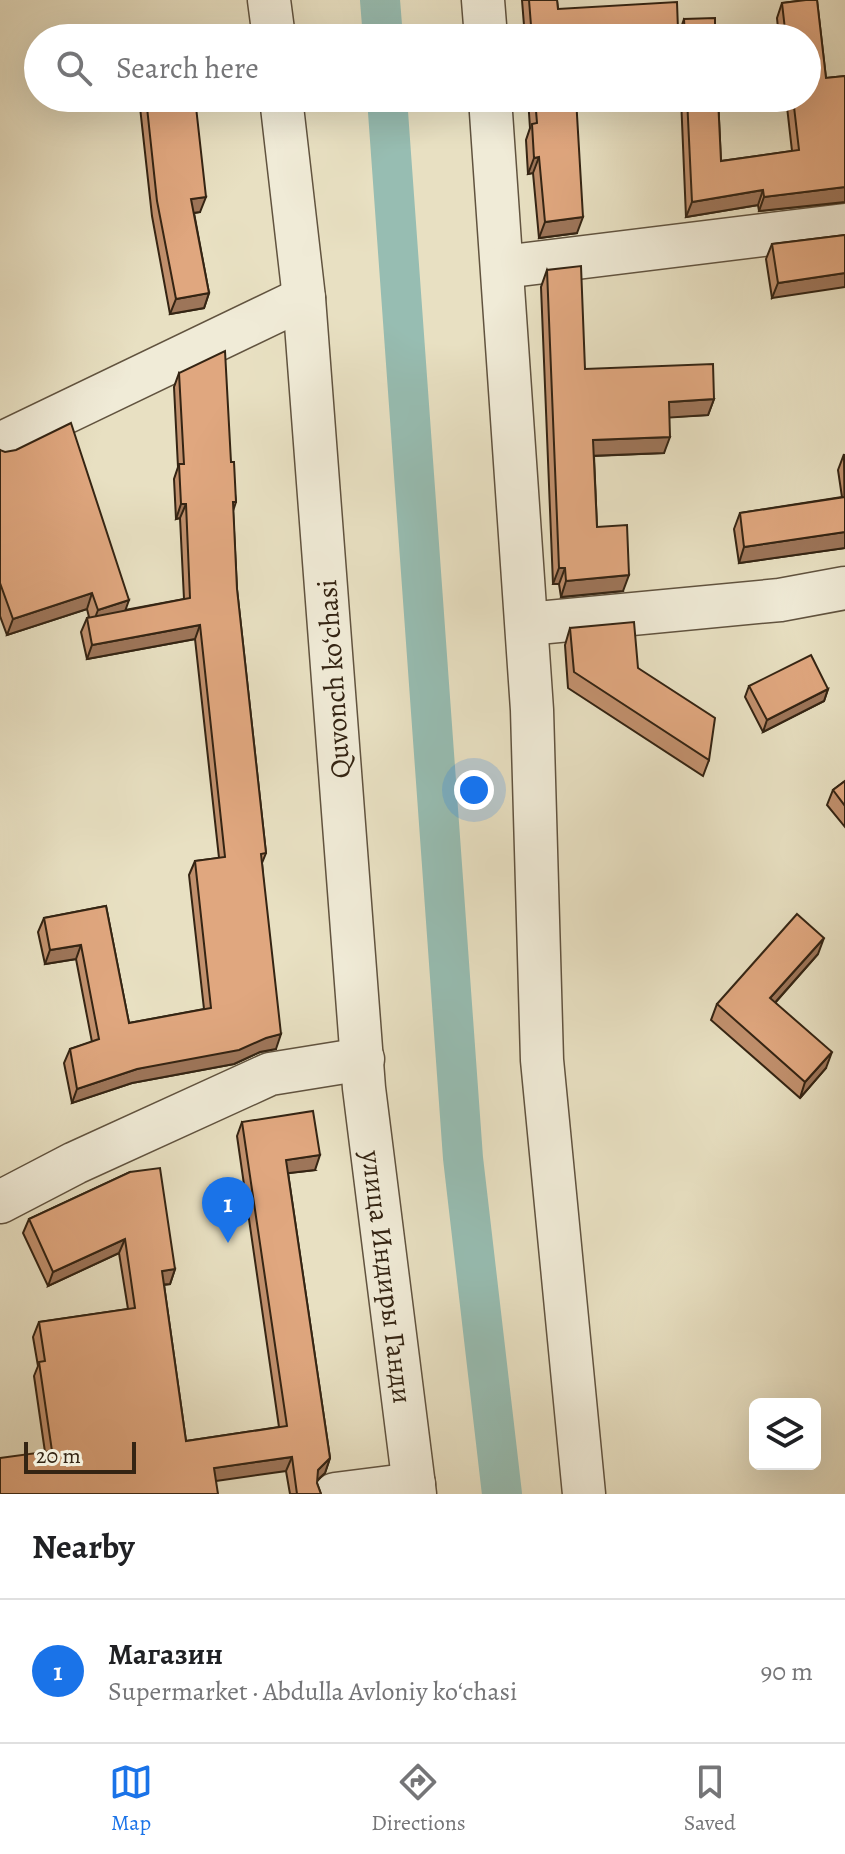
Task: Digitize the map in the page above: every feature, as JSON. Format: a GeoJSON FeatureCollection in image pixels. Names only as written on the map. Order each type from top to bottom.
{"type":"FeatureCollection","features":[{"type":"Feature","properties":{"kind":"street"},"geometry":{"type":"LineString","coordinates":[[269,0],[272,24]]}},
{"type":"Feature","properties":{"kind":"street"},"geometry":{"type":"LineString","coordinates":[[483,0],[485,24]]}},
{"type":"Feature","properties":{"kind":"street","name":"Quvonch koʻchasi"},"geometry":{"type":"LineString","coordinates":[[283,112],[304,298],[363,1059]]}},
{"type":"Feature","properties":{"kind":"street"},"geometry":{"type":"LineString","coordinates":[[491,112],[534,744],[542,1060],[584,1494]]}},
{"type":"Feature","properties":{"kind":"street"},"geometry":{"type":"LineString","coordinates":[[503,267],[845,225]]}},
{"type":"Feature","properties":{"kind":"street"},"geometry":{"type":"LineString","coordinates":[[0,444],[304,298]]}},
{"type":"Feature","properties":{"kind":"street"},"geometry":{"type":"LineString","coordinates":[[527,624],[780,600],[845,588]]}},
{"type":"Feature","properties":{"kind":"street"},"geometry":{"type":"LineString","coordinates":[[0,1202],[75,1163],[270,1074],[363,1059]]}},
{"type":"Feature","properties":{"kind":"street","name":"улица Индиры Ганди"},"geometry":{"type":"LineString","coordinates":[[363,1059],[364,1088],[415,1489]]}},
{"type":"Feature","properties":{"kind":"street"},"geometry":{"type":"LineString","coordinates":[[335,1494],[415,1489]]}},
{"type":"Feature","properties":{"kind":"building"},"geometry":{"type":"Polygon","coordinates":[[[529,0],[557,0],[558,9],[677,2],[678,24],[531,24],[529,0]]]}},
{"type":"Feature","properties":{"kind":"building"},"geometry":{"type":"Polygon","coordinates":[[[817,0],[820,24],[784,24],[782,3],[817,0]]]}},
{"type":"Feature","properties":{"kind":"building"},"geometry":{"type":"Polygon","coordinates":[[[715,18],[715,24],[684,24],[684,19],[715,18]]]}},
{"type":"Feature","properties":{"kind":"building"},"geometry":{"type":"Polygon","coordinates":[[[821,35],[826,78],[845,76],[845,187],[764,197],[763,190],[692,202],[688,112],[719,112],[721,161],[799,150],[795,112],[821,112],[821,35]]]}},
{"type":"Feature","properties":{"kind":"building"},"geometry":{"type":"Polygon","coordinates":[[[147,112],[197,112],[206,197],[191,199],[209,293],[176,299],[157,201],[147,112]]]}},
{"type":"Feature","properties":{"kind":"building"},"geometry":{"type":"Polygon","coordinates":[[[536,112],[577,112],[583,217],[545,222],[539,157],[534,158],[532,124],[537,123],[536,112]]]}},
{"type":"Feature","properties":{"kind":"building"},"geometry":{"type":"Polygon","coordinates":[[[845,235],[845,273],[778,283],[772,244],[845,235]]]}},
{"type":"Feature","properties":{"kind":"building"},"geometry":{"type":"Polygon","coordinates":[[[581,266],[585,369],[713,364],[714,399],[669,402],[670,437],[593,440],[597,527],[627,525],[629,575],[566,581],[565,568],[559,568],[547,270],[581,266]]]}},
{"type":"Feature","properties":{"kind":"building"},"geometry":{"type":"Polygon","coordinates":[[[225,351],[231,462],[234,462],[237,589],[266,853],[261,854],[281,1034],[239,1050],[137,1069],[77,1089],[70,1049],[99,1039],[81,945],[50,950],[44,918],[106,906],[129,1023],[211,1008],[195,861],[225,857],[200,625],[92,645],[87,618],[190,598],[186,504],[181,504],[179,464],[184,464],[179,373],[225,351]]]}},
{"type":"Feature","properties":{"kind":"building"},"geometry":{"type":"Polygon","coordinates":[[[71,423],[129,600],[98,610],[92,593],[13,619],[0,583],[0,450],[16,450],[71,423]]]}},
{"type":"Feature","properties":{"kind":"building"},"geometry":{"type":"Polygon","coordinates":[[[845,497],[845,532],[744,547],[740,513],[845,497]]]}},
{"type":"Feature","properties":{"kind":"building"},"geometry":{"type":"Polygon","coordinates":[[[634,622],[638,668],[715,718],[709,760],[574,672],[570,628],[634,622]]]}},
{"type":"Feature","properties":{"kind":"building"},"geometry":{"type":"Polygon","coordinates":[[[811,655],[828,689],[767,720],[749,686],[811,655]]]}},
{"type":"Feature","properties":{"kind":"building"},"geometry":{"type":"Polygon","coordinates":[[[845,781],[845,806],[833,790],[845,781]]]}},
{"type":"Feature","properties":{"kind":"building"},"geometry":{"type":"Polygon","coordinates":[[[797,914],[824,938],[770,998],[832,1052],[805,1082],[717,1004],[797,914]]]}},
{"type":"Feature","properties":{"kind":"building"},"geometry":{"type":"Polygon","coordinates":[[[313,1111],[320,1155],[286,1160],[330,1458],[318,1470],[317,1483],[321,1494],[297,1494],[292,1457],[214,1468],[218,1494],[0,1494],[0,1458],[52,1451],[39,1362],[45,1361],[39,1322],[135,1308],[125,1239],[53,1272],[29,1219],[130,1172],[160,1168],[175,1269],[162,1271],[186,1441],[287,1426],[242,1122],[313,1111]]]}},
{"type":"Feature","properties":{"kind":"waterway"},"geometry":{"type":"LineString","coordinates":[[380,0],[382,24]]}},
{"type":"Feature","properties":{"kind":"waterway"},"geometry":{"type":"LineString","coordinates":[[388,112],[463,1158],[502,1494]]}},
{"type":"Feature","properties":{"kind":"place","name":"Магазин"},"geometry":{"type":"Point","coordinates":[228,1243]}}]}
